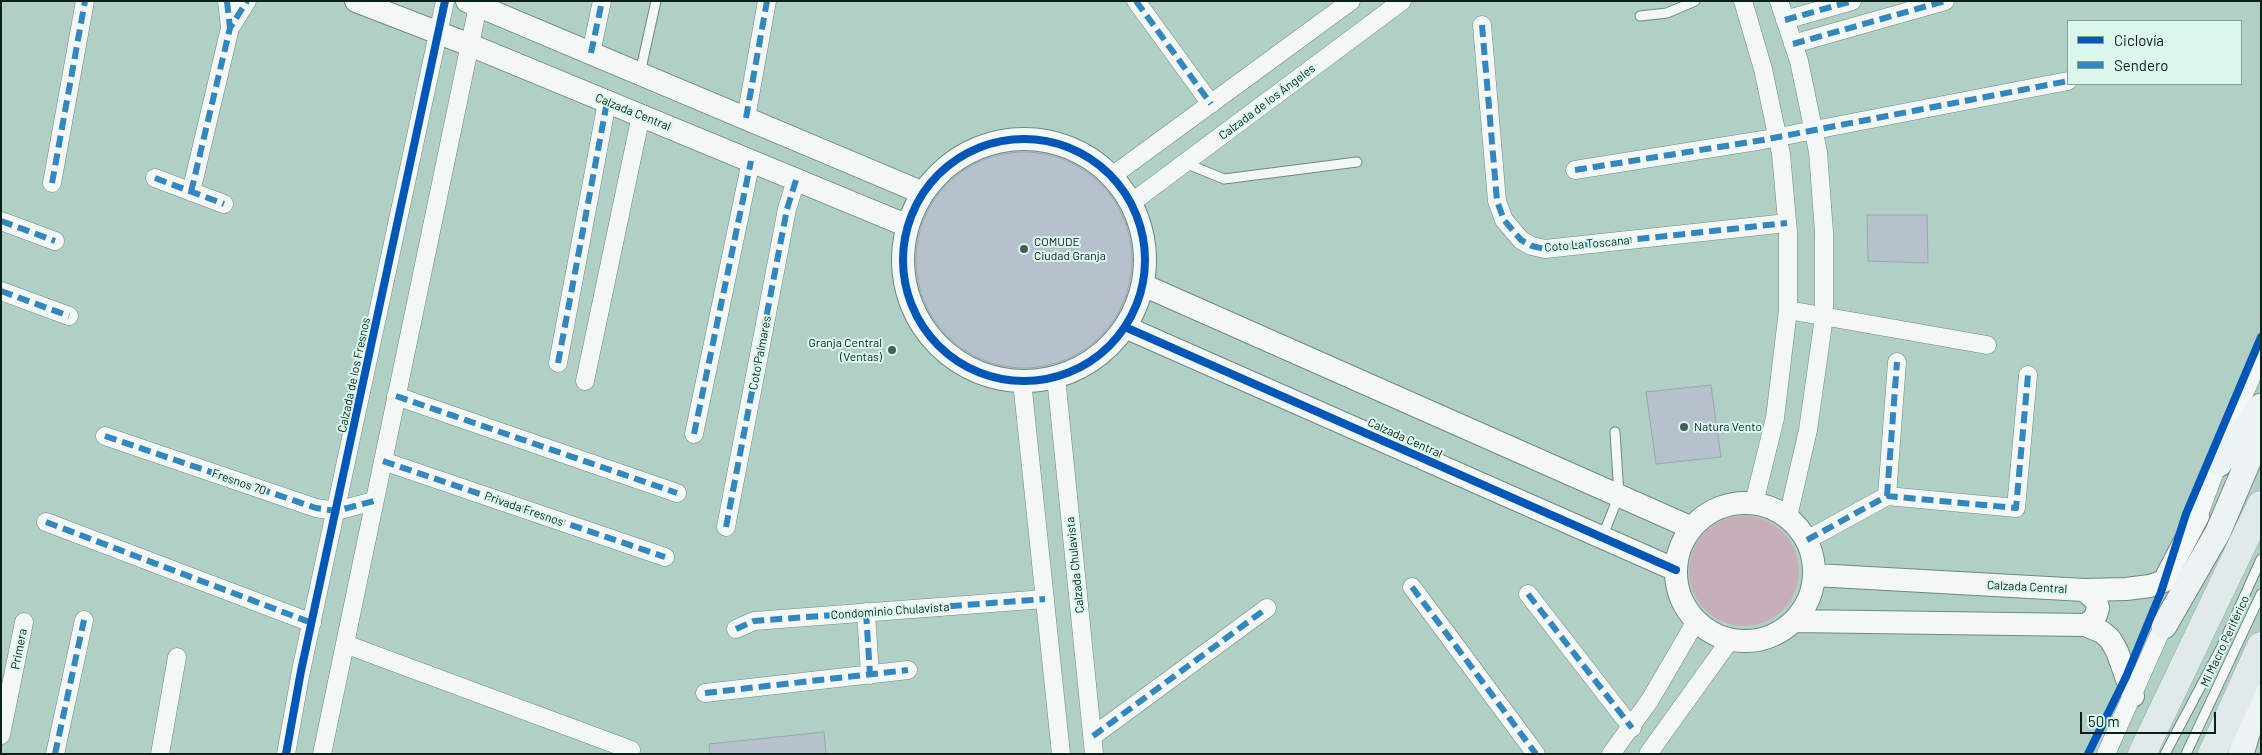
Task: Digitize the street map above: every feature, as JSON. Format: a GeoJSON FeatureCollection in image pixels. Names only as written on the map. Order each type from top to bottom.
{"type":"FeatureCollection","features":[{"type":"Feature","properties":{"kind":"highway"},"geometry":{"type":"LineString","coordinates":[[2142,754],[2261,505]]}},
{"type":"Feature","properties":{"kind":"highway"},"geometry":{"type":"LineString","coordinates":[[2212,754],[2261,646]]}},
{"type":"Feature","properties":{"kind":"main road"},"geometry":{"type":"LineString","coordinates":[[2219,464],[2261,406]]}},
{"type":"Feature","properties":{"kind":"main road"},"geometry":{"type":"LineString","coordinates":[[2164,626],[2218,532],[2261,431]]}},
{"type":"Feature","properties":{"kind":"main road"},"geometry":{"type":"LineString","coordinates":[[2242,754],[2252,714],[2261,696]]}},
{"type":"Feature","properties":{"kind":"street"},"geometry":{"type":"LineString","coordinates":[[52,183],[85,1]]}},
{"type":"Feature","properties":{"kind":"street"},"geometry":{"type":"LineString","coordinates":[[227,1],[230,28]]}},
{"type":"Feature","properties":{"kind":"street"},"geometry":{"type":"LineString","coordinates":[[191,192],[230,28],[247,1]]}},
{"type":"Feature","properties":{"kind":"street","name":"Calzada Central"},"geometry":{"type":"LineString","coordinates":[[356,1],[439,32],[908,226]]}},
{"type":"Feature","properties":{"kind":"street","name":"Calzada de los Fresnos"},"geometry":{"type":"LineString","coordinates":[[286,754],[312,623],[445,1]]}},
{"type":"Feature","properties":{"kind":"street"},"geometry":{"type":"LineString","coordinates":[[591,53],[602,1]]}},
{"type":"Feature","properties":{"kind":"street"},"geometry":{"type":"LineString","coordinates":[[746,118],[767,1]]}},
{"type":"Feature","properties":{"kind":"street"},"geometry":{"type":"LineString","coordinates":[[1136,1],[1211,104]]}},
{"type":"Feature","properties":{"kind":"street"},"geometry":{"type":"LineString","coordinates":[[1112,176],[1350,1]]}},
{"type":"Feature","properties":{"kind":"street","name":"Calzada de los Ángeles"},"geometry":{"type":"LineString","coordinates":[[1131,203],[1402,1]]}},
{"type":"Feature","properties":{"kind":"street"},"geometry":{"type":"LineString","coordinates":[[1743,1],[1764,69],[1778,137],[1787,223],[1788,310],[1775,418],[1754,503]]}},
{"type":"Feature","properties":{"kind":"street"},"geometry":{"type":"LineString","coordinates":[[1779,1],[1799,61],[1814,131],[1818,152],[1824,232],[1824,317],[1808,430],[1788,518]]}},
{"type":"Feature","properties":{"kind":"street"},"geometry":{"type":"LineString","coordinates":[[1785,20],[1852,1]]}},
{"type":"Feature","properties":{"kind":"street"},"geometry":{"type":"LineString","coordinates":[[1793,44],[1945,1]]}},
{"type":"Feature","properties":{"kind":"street"},"geometry":{"type":"LineString","coordinates":[[322,754],[470,45],[474,3],[923,193]]}},
{"type":"Feature","properties":{"kind":"street","name":"Coto La Toscana"},"geometry":{"type":"LineString","coordinates":[[1482,25],[1497,201],[1504,220],[1521,240],[1546,250],[1787,223]]}},
{"type":"Feature","properties":{"kind":"street"},"geometry":{"type":"LineString","coordinates":[[1575,170],[1814,131],[2067,81]]}},
{"type":"Feature","properties":{"kind":"street"},"geometry":{"type":"LineString","coordinates":[[558,363],[608,102]]}},
{"type":"Feature","properties":{"kind":"street"},"geometry":{"type":"LineString","coordinates":[[585,381],[641,115]]}},
{"type":"Feature","properties":{"kind":"street"},"geometry":{"type":"LineString","coordinates":[[1029,138],[1060,144],[1088,157],[1112,176],[1131,203],[1140,222],[1145,264],[1143,285],[1136,307],[1125,327],[1112,344],[1095,358],[1076,369],[1056,377],[1022,381],[998,378],[974,370],[953,358],[935,341],[920,321],[910,299],[904,275],[904,250],[908,226],[923,193],[943,170],[962,156],[998,141],[1029,138]]}},
{"type":"Feature","properties":{"kind":"street"},"geometry":{"type":"LineString","coordinates":[[694,434],[751,161]]}},
{"type":"Feature","properties":{"kind":"street"},"geometry":{"type":"LineString","coordinates":[[156,178],[224,204]]}},
{"type":"Feature","properties":{"kind":"street","name":"Coto Palmares"},"geometry":{"type":"LineString","coordinates":[[726,527],[787,209],[796,180]]}},
{"type":"Feature","properties":{"kind":"street"},"geometry":{"type":"LineString","coordinates":[[1,221],[55,241]]}},
{"type":"Feature","properties":{"kind":"street"},"geometry":{"type":"LineString","coordinates":[[1143,285],[1692,528]]}},
{"type":"Feature","properties":{"kind":"street"},"geometry":{"type":"LineString","coordinates":[[1,291],[69,316]]}},
{"type":"Feature","properties":{"kind":"street"},"geometry":{"type":"LineString","coordinates":[[1788,310],[1988,344]]}},
{"type":"Feature","properties":{"kind":"street","name":"Calzada Central"},"geometry":{"type":"LineString","coordinates":[[1125,327],[1676,570]]}},
{"type":"Feature","properties":{"kind":"street"},"geometry":{"type":"LineString","coordinates":[[2106,754],[2164,626],[2198,516],[2241,401],[2261,355]]}},
{"type":"Feature","properties":{"kind":"street"},"geometry":{"type":"LineString","coordinates":[[1887,496],[1898,362]]}},
{"type":"Feature","properties":{"kind":"street"},"geometry":{"type":"LineString","coordinates":[[1807,540],[1887,496],[2016,508],[2028,375]]}},
{"type":"Feature","properties":{"kind":"street","name":"Calzada Chulavista"},"geometry":{"type":"LineString","coordinates":[[1056,377],[1094,754]]}},
{"type":"Feature","properties":{"kind":"street"},"geometry":{"type":"LineString","coordinates":[[1022,381],[1061,754]]}},
{"type":"Feature","properties":{"kind":"street"},"geometry":{"type":"LineString","coordinates":[[396,396],[677,493]]}},
{"type":"Feature","properties":{"kind":"street","name":"Fresnos 70"},"geometry":{"type":"LineString","coordinates":[[105,436],[316,508],[336,511],[374,501]]}},
{"type":"Feature","properties":{"kind":"street","name":"Privada Fresnos"},"geometry":{"type":"LineString","coordinates":[[383,461],[665,557]]}},
{"type":"Feature","properties":{"kind":"street"},"geometry":{"type":"LineString","coordinates":[[1754,503],[1772,508],[1788,518],[1807,540],[1813,557],[1815,576],[1809,600],[1796,621],[1776,635],[1754,642],[1730,640],[1712,633],[1696,621],[1685,606],[1678,589],[1676,570],[1680,548],[1692,528],[1709,512],[1731,504],[1754,503]]}},
{"type":"Feature","properties":{"kind":"street","name":"Calzada Central"},"geometry":{"type":"LineString","coordinates":[[1815,576],[2084,590],[2126,589],[2150,586],[2164,581],[2198,516]]}},
{"type":"Feature","properties":{"kind":"street"},"geometry":{"type":"LineString","coordinates":[[46,522],[312,623]]}},
{"type":"Feature","properties":{"kind":"street"},"geometry":{"type":"LineString","coordinates":[[1412,587],[1536,754]]}},
{"type":"Feature","properties":{"kind":"street"},"geometry":{"type":"LineString","coordinates":[[2084,590],[2096,600],[2098,608],[2092,622],[2085,625]]}},
{"type":"Feature","properties":{"kind":"street"},"geometry":{"type":"LineString","coordinates":[[1528,594],[1632,728]]}},
{"type":"Feature","properties":{"kind":"street","name":"Condominio Chulavista"},"geometry":{"type":"LineString","coordinates":[[736,629],[754,621],[1045,599]]}},
{"type":"Feature","properties":{"kind":"street"},"geometry":{"type":"LineString","coordinates":[[1092,736],[1267,608]]}},
{"type":"Feature","properties":{"kind":"street"},"geometry":{"type":"LineString","coordinates":[[866,612],[870,674]]}},
{"type":"Feature","properties":{"kind":"street"},"geometry":{"type":"LineString","coordinates":[[55,754],[84,620]]}},
{"type":"Feature","properties":{"kind":"street"},"geometry":{"type":"LineString","coordinates":[[1611,754],[1632,728],[1650,700],[1696,621]]}},
{"type":"Feature","properties":{"kind":"street"},"geometry":{"type":"LineString","coordinates":[[1796,621],[2085,625],[2102,632],[2110,639],[2117,652],[2133,696]]}},
{"type":"Feature","properties":{"kind":"street","name":"Primera"},"geometry":{"type":"LineString","coordinates":[[1,735],[24,622]]}},
{"type":"Feature","properties":{"kind":"street"},"geometry":{"type":"LineString","coordinates":[[1648,754],[1730,640]]}},
{"type":"Feature","properties":{"kind":"street"},"geometry":{"type":"LineString","coordinates":[[345,644],[631,750]]}},
{"type":"Feature","properties":{"kind":"street"},"geometry":{"type":"LineString","coordinates":[[160,754],[177,657]]}},
{"type":"Feature","properties":{"kind":"street"},"geometry":{"type":"LineString","coordinates":[[705,692],[908,670]]}},
{"type":"Feature","properties":{"kind":"street"},"geometry":{"type":"LineString","coordinates":[[2242,754],[2261,731]]}},
{"type":"Feature","properties":{"kind":"lane"},"geometry":{"type":"LineString","coordinates":[[640,73],[656,1]]}},
{"type":"Feature","properties":{"kind":"lane"},"geometry":{"type":"LineString","coordinates":[[1640,16],[1667,13],[1695,1]]}},
{"type":"Feature","properties":{"kind":"lane"},"geometry":{"type":"LineString","coordinates":[[1185,163],[1224,179],[1357,162]]}},
{"type":"Feature","properties":{"kind":"lane"},"geometry":{"type":"LineString","coordinates":[[1602,538],[1619,496],[1614,432]]}},
{"type":"Feature","properties":{"kind":"lane"},"geometry":{"type":"LineString","coordinates":[[2165,754],[2222,646],[2261,559]]}},
{"type":"Feature","properties":{"kind":"lane","name":"Mi Macro Periférico"},"geometry":{"type":"LineString","coordinates":[[2186,754],[2261,594]]}},
{"type":"Feature","properties":{"kind":"shaded area"},"geometry":{"type":"Polygon","coordinates":[[[1744,516],[1765,520],[1783,532],[1795,550],[1799,571],[1795,592],[1783,610],[1765,622],[1744,626],[1723,622],[1705,610],[1693,592],[1689,571],[1693,550],[1705,532],[1723,520],[1744,516]]]}},
{"type":"Feature","properties":{"kind":"building","name":"COMUDE Ciudad Granja"},"geometry":{"type":"Polygon","coordinates":[[[1024,152],[1045,154],[1065,160],[1084,170],[1100,184],[1114,200],[1124,219],[1130,239],[1132,260],[1130,281],[1124,301],[1114,320],[1100,336],[1084,350],[1065,360],[1045,366],[1024,368],[1003,366],[983,360],[964,350],[948,336],[934,320],[924,301],[918,281],[916,260],[918,239],[924,219],[934,200],[948,184],[964,170],[983,160],[1003,154],[1024,152]]]}},
{"type":"Feature","properties":{"kind":"building"},"geometry":{"type":"Polygon","coordinates":[[[1867,215],[1927,215],[1928,263],[1868,261],[1867,215]]]}},
{"type":"Feature","properties":{"kind":"building","name":"Natura Vento"},"geometry":{"type":"Polygon","coordinates":[[[1711,385],[1721,457],[1656,464],[1646,392],[1711,385]]]}},
{"type":"Feature","properties":{"kind":"building"},"geometry":{"type":"Polygon","coordinates":[[[824,732],[826,754],[710,754],[709,744],[824,732]]]}},
{"type":"Feature","properties":{"kind":"marked path"},"geometry":{"type":"LineString","coordinates":[[52,183],[85,1]]}},
{"type":"Feature","properties":{"kind":"marked path"},"geometry":{"type":"LineString","coordinates":[[227,1],[230,28]]}},
{"type":"Feature","properties":{"kind":"marked path"},"geometry":{"type":"LineString","coordinates":[[191,192],[230,28],[247,1]]}},
{"type":"Feature","properties":{"kind":"marked path"},"geometry":{"type":"LineString","coordinates":[[591,53],[602,1]]}},
{"type":"Feature","properties":{"kind":"marked path"},"geometry":{"type":"LineString","coordinates":[[746,118],[767,1]]}},
{"type":"Feature","properties":{"kind":"marked path"},"geometry":{"type":"LineString","coordinates":[[1136,1],[1211,104]]}},
{"type":"Feature","properties":{"kind":"marked path"},"geometry":{"type":"LineString","coordinates":[[1785,20],[1852,1]]}},
{"type":"Feature","properties":{"kind":"marked path"},"geometry":{"type":"LineString","coordinates":[[1793,44],[1945,1]]}},
{"type":"Feature","properties":{"kind":"marked path"},"geometry":{"type":"LineString","coordinates":[[1482,25],[1497,201],[1504,220],[1521,240],[1532,246],[1545,249],[1787,223]]}},
{"type":"Feature","properties":{"kind":"marked path"},"geometry":{"type":"LineString","coordinates":[[1575,170],[1763,140],[2067,81]]}},
{"type":"Feature","properties":{"kind":"marked path"},"geometry":{"type":"LineString","coordinates":[[558,363],[607,102]]}},
{"type":"Feature","properties":{"kind":"marked path"},"geometry":{"type":"LineString","coordinates":[[694,434],[751,161]]}},
{"type":"Feature","properties":{"kind":"marked path"},"geometry":{"type":"LineString","coordinates":[[155,178],[224,204]]}},
{"type":"Feature","properties":{"kind":"marked path"},"geometry":{"type":"LineString","coordinates":[[726,527],[787,209],[796,180]]}},
{"type":"Feature","properties":{"kind":"marked path"},"geometry":{"type":"LineString","coordinates":[[1,221],[55,241]]}},
{"type":"Feature","properties":{"kind":"marked path"},"geometry":{"type":"LineString","coordinates":[[1,291],[69,316]]}},
{"type":"Feature","properties":{"kind":"marked path"},"geometry":{"type":"LineString","coordinates":[[1887,496],[1897,362]]}},
{"type":"Feature","properties":{"kind":"marked path"},"geometry":{"type":"LineString","coordinates":[[1807,540],[1887,496],[2016,508],[2028,375]]}},
{"type":"Feature","properties":{"kind":"marked path"},"geometry":{"type":"LineString","coordinates":[[396,396],[677,493]]}},
{"type":"Feature","properties":{"kind":"marked path"},"geometry":{"type":"LineString","coordinates":[[105,436],[316,508],[336,511],[374,501]]}},
{"type":"Feature","properties":{"kind":"marked path"},"geometry":{"type":"LineString","coordinates":[[383,461],[665,557]]}},
{"type":"Feature","properties":{"kind":"marked path"},"geometry":{"type":"LineString","coordinates":[[46,522],[312,623]]}},
{"type":"Feature","properties":{"kind":"marked path"},"geometry":{"type":"LineString","coordinates":[[1412,587],[1536,754]]}},
{"type":"Feature","properties":{"kind":"marked path"},"geometry":{"type":"LineString","coordinates":[[1528,594],[1632,728]]}},
{"type":"Feature","properties":{"kind":"marked path"},"geometry":{"type":"LineString","coordinates":[[736,629],[754,621],[1045,599]]}},
{"type":"Feature","properties":{"kind":"marked path"},"geometry":{"type":"LineString","coordinates":[[1093,736],[1267,608]]}},
{"type":"Feature","properties":{"kind":"marked path"},"geometry":{"type":"LineString","coordinates":[[866,612],[870,675]]}},
{"type":"Feature","properties":{"kind":"marked path"},"geometry":{"type":"LineString","coordinates":[[55,754],[84,620]]}},
{"type":"Feature","properties":{"kind":"marked path"},"geometry":{"type":"LineString","coordinates":[[705,693],[908,670]]}},
{"type":"Feature","properties":{"kind":"cycle path"},"geometry":{"type":"LineString","coordinates":[[286,754],[301,671],[445,1]]}},
{"type":"Feature","properties":{"kind":"cycle path"},"geometry":{"type":"LineString","coordinates":[[1024,139],[1059,144],[1070,148],[1101,167],[1117,183],[1130,203],[1140,225],[1145,260],[1140,295],[1136,306],[1117,337],[1101,353],[1081,366],[1059,376],[1024,381],[989,376],[978,372],[947,353],[931,337],[918,317],[908,295],[903,260],[908,225],[912,214],[931,183],[947,167],[967,154],[989,144],[1024,139]]}},
{"type":"Feature","properties":{"kind":"cycle path"},"geometry":{"type":"LineString","coordinates":[[1125,327],[1676,570]]}},
{"type":"Feature","properties":{"kind":"cycle path"},"geometry":{"type":"LineString","coordinates":[[2088,754],[2126,677],[2161,592],[2186,514],[2261,337]]}},
{"type":"Feature","properties":{"kind":"place","name":"COMUDE Ciudad Granja"},"geometry":{"type":"Point","coordinates":[1024,249]}},
{"type":"Feature","properties":{"kind":"place","name":"Granja Central (Ventas)"},"geometry":{"type":"Point","coordinates":[892,350]}},
{"type":"Feature","properties":{"kind":"place","name":"Natura Vento"},"geometry":{"type":"Point","coordinates":[1684,427]}}]}
